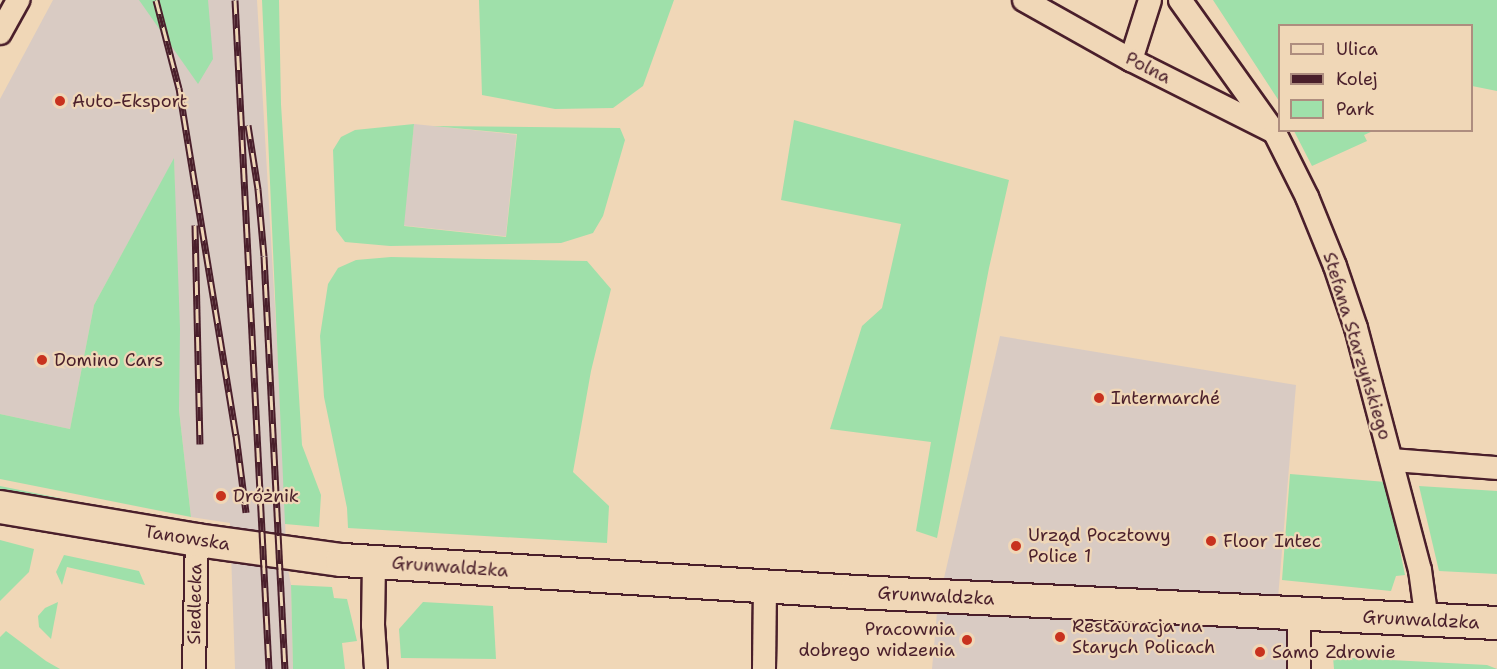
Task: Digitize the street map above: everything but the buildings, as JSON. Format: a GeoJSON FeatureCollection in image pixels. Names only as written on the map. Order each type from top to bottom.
{"type":"FeatureCollection","features":[{"type":"Feature","properties":{"kind":"main road","name":"Tanowska"},"geometry":{"type":"LineString","coordinates":[[0,507],[197,540],[374,562]]}},
{"type":"Feature","properties":{"kind":"main road","name":"Grunwaldzka"},"geometry":{"type":"LineString","coordinates":[[374,562],[765,586],[1497,623]]}},
{"type":"Feature","properties":{"kind":"street"},"geometry":{"type":"LineString","coordinates":[[0,33],[18,0]]}},
{"type":"Feature","properties":{"kind":"street","name":"Polna"},"geometry":{"type":"LineString","coordinates":[[1024,0],[1131,60],[1275,133]]}},
{"type":"Feature","properties":{"kind":"street"},"geometry":{"type":"LineString","coordinates":[[1131,60],[1149,0]]}},
{"type":"Feature","properties":{"kind":"street","name":"Stefana Starzyńskiego"},"geometry":{"type":"LineString","coordinates":[[1180,0],[1275,133],[1307,197],[1335,266],[1356,328],[1392,460],[1420,570],[1427,621]]}},
{"type":"Feature","properties":{"kind":"street"},"geometry":{"type":"LineString","coordinates":[[1392,460],[1497,468]]}},
{"type":"Feature","properties":{"kind":"street","name":"Siedlecka"},"geometry":{"type":"LineString","coordinates":[[194,669],[197,540]]}},
{"type":"Feature","properties":{"kind":"street"},"geometry":{"type":"LineString","coordinates":[[374,562],[373,625],[376,669]]}},
{"type":"Feature","properties":{"kind":"street"},"geometry":{"type":"LineString","coordinates":[[764,669],[765,586]]}},
{"type":"Feature","properties":{"kind":"street"},"geometry":{"type":"LineString","coordinates":[[1299,614],[1299,669]]}},
{"type":"Feature","properties":{"kind":"shaded area"},"geometry":{"type":"Polygon","coordinates":[[[53,0],[257,0],[284,462],[286,559],[291,585],[293,669],[235,669],[230,523],[191,517],[179,410],[174,159],[94,305],[70,429],[0,414],[0,99],[53,0]]]}},
{"type":"Feature","properties":{"kind":"shaded area"},"geometry":{"type":"Polygon","coordinates":[[[414,124],[516,135],[506,236],[403,225],[414,124]]]}},
{"type":"Feature","properties":{"kind":"shaded area"},"geometry":{"type":"Polygon","coordinates":[[[1000,336],[1296,385],[1277,610],[941,591],[1000,336]]]}},
{"type":"Feature","properties":{"kind":"shaded area"},"geometry":{"type":"Polygon","coordinates":[[[938,601],[1292,621],[1294,669],[932,669],[938,601]]]}},
{"type":"Feature","properties":{"kind":"green space"},"geometry":{"type":"Polygon","coordinates":[[[139,0],[208,0],[213,59],[198,84],[139,0]]]}},
{"type":"Feature","properties":{"kind":"green space"},"geometry":{"type":"Polygon","coordinates":[[[262,0],[279,0],[281,104],[302,445],[321,495],[319,527],[285,524],[262,0]]]}},
{"type":"Feature","properties":{"kind":"green space"},"geometry":{"type":"Polygon","coordinates":[[[479,0],[674,0],[643,86],[613,108],[555,109],[482,95],[479,0]]]}},
{"type":"Feature","properties":{"kind":"green space"},"geometry":{"type":"Polygon","coordinates":[[[1213,0],[1497,0],[1497,91],[1473,86],[1473,24],[1278,24],[1278,99],[1213,0]]]}},
{"type":"Feature","properties":{"kind":"green space"},"geometry":{"type":"Polygon","coordinates":[[[794,120],[1009,180],[989,268],[937,538],[916,531],[931,442],[830,429],[862,326],[882,308],[901,224],[781,200],[794,120]]]}},
{"type":"Feature","properties":{"kind":"green space"},"geometry":{"type":"Polygon","coordinates":[[[414,124],[404,226],[506,237],[517,134],[433,126],[620,128],[625,140],[603,216],[593,233],[561,243],[390,246],[345,242],[336,230],[333,150],[341,137],[355,130],[414,124]]]}},
{"type":"Feature","properties":{"kind":"green space"},"geometry":{"type":"Polygon","coordinates":[[[1295,132],[1371,132],[1364,135],[1367,141],[1312,166],[1295,132]]]}},
{"type":"Feature","properties":{"kind":"green space"},"geometry":{"type":"Polygon","coordinates":[[[174,158],[180,329],[179,410],[191,517],[0,479],[0,414],[70,429],[94,305],[174,158]]]}},
{"type":"Feature","properties":{"kind":"green space"},"geometry":{"type":"Polygon","coordinates":[[[391,257],[587,261],[611,289],[591,371],[573,472],[609,506],[607,543],[348,528],[347,508],[324,397],[320,336],[328,284],[338,268],[356,260],[391,257]]]}},
{"type":"Feature","properties":{"kind":"green space"},"geometry":{"type":"Polygon","coordinates":[[[1290,474],[1386,482],[1405,575],[1396,576],[1391,591],[1282,580],[1290,474]]]}},
{"type":"Feature","properties":{"kind":"green space"},"geometry":{"type":"Polygon","coordinates":[[[0,486],[104,507],[98,512],[0,495],[0,486]]]}},
{"type":"Feature","properties":{"kind":"green space"},"geometry":{"type":"Polygon","coordinates":[[[1419,486],[1497,491],[1497,574],[1439,571],[1419,486]]]}},
{"type":"Feature","properties":{"kind":"green space"},"geometry":{"type":"Polygon","coordinates":[[[0,540],[34,549],[29,572],[0,601],[0,540]]]}},
{"type":"Feature","properties":{"kind":"green space"},"geometry":{"type":"Polygon","coordinates":[[[64,555],[139,571],[145,585],[67,567],[62,585],[56,572],[64,555]]]}},
{"type":"Feature","properties":{"kind":"green space"},"geometry":{"type":"Polygon","coordinates":[[[291,585],[332,587],[334,598],[347,599],[357,641],[342,643],[345,669],[293,669],[291,585]]]}},
{"type":"Feature","properties":{"kind":"green space"},"geometry":{"type":"Polygon","coordinates":[[[58,602],[51,639],[39,627],[38,616],[45,608],[58,602]]]}},
{"type":"Feature","properties":{"kind":"green space"},"geometry":{"type":"Polygon","coordinates":[[[423,602],[493,606],[496,659],[401,658],[399,629],[423,602]]]}},
{"type":"Feature","properties":{"kind":"green space"},"geometry":{"type":"Polygon","coordinates":[[[6,631],[60,669],[0,669],[0,637],[6,631]]]}},
{"type":"Feature","properties":{"kind":"green space"},"geometry":{"type":"Polygon","coordinates":[[[1333,657],[1487,665],[1497,669],[1334,669],[1333,657]]]}},
{"type":"Feature","properties":{"kind":"railway"},"geometry":{"type":"LineString","coordinates":[[156,0],[179,88],[236,435],[246,512]]}},
{"type":"Feature","properties":{"kind":"railway"},"geometry":{"type":"LineString","coordinates":[[235,0],[269,669]]}},
{"type":"Feature","properties":{"kind":"railway"},"geometry":{"type":"LineString","coordinates":[[248,125],[258,189],[264,256],[285,669]]}},
{"type":"Feature","properties":{"kind":"railway"},"geometry":{"type":"LineString","coordinates":[[195,225],[200,444]]}},
{"type":"Feature","properties":{"kind":"place","name":"Auto-Eksport"},"geometry":{"type":"Point","coordinates":[60,101]}},
{"type":"Feature","properties":{"kind":"place","name":"Domino Cars"},"geometry":{"type":"Point","coordinates":[42,360]}},
{"type":"Feature","properties":{"kind":"place","name":"Intermarché"},"geometry":{"type":"Point","coordinates":[1099,398]}},
{"type":"Feature","properties":{"kind":"place","name":"Dróżnik"},"geometry":{"type":"Point","coordinates":[221,496]}},
{"type":"Feature","properties":{"kind":"place","name":"Floor Intec"},"geometry":{"type":"Point","coordinates":[1211,541]}},
{"type":"Feature","properties":{"kind":"place","name":"Urząd Pocztowy Police 1"},"geometry":{"type":"Point","coordinates":[1016,546]}},
{"type":"Feature","properties":{"kind":"place","name":"Restauracja na Starych Policach"},"geometry":{"type":"Point","coordinates":[1060,637]}},
{"type":"Feature","properties":{"kind":"place","name":"Pracownia dobrego widzenia"},"geometry":{"type":"Point","coordinates":[967,640]}},
{"type":"Feature","properties":{"kind":"place","name":"Samo Zdrowie"},"geometry":{"type":"Point","coordinates":[1260,652]}}]}
